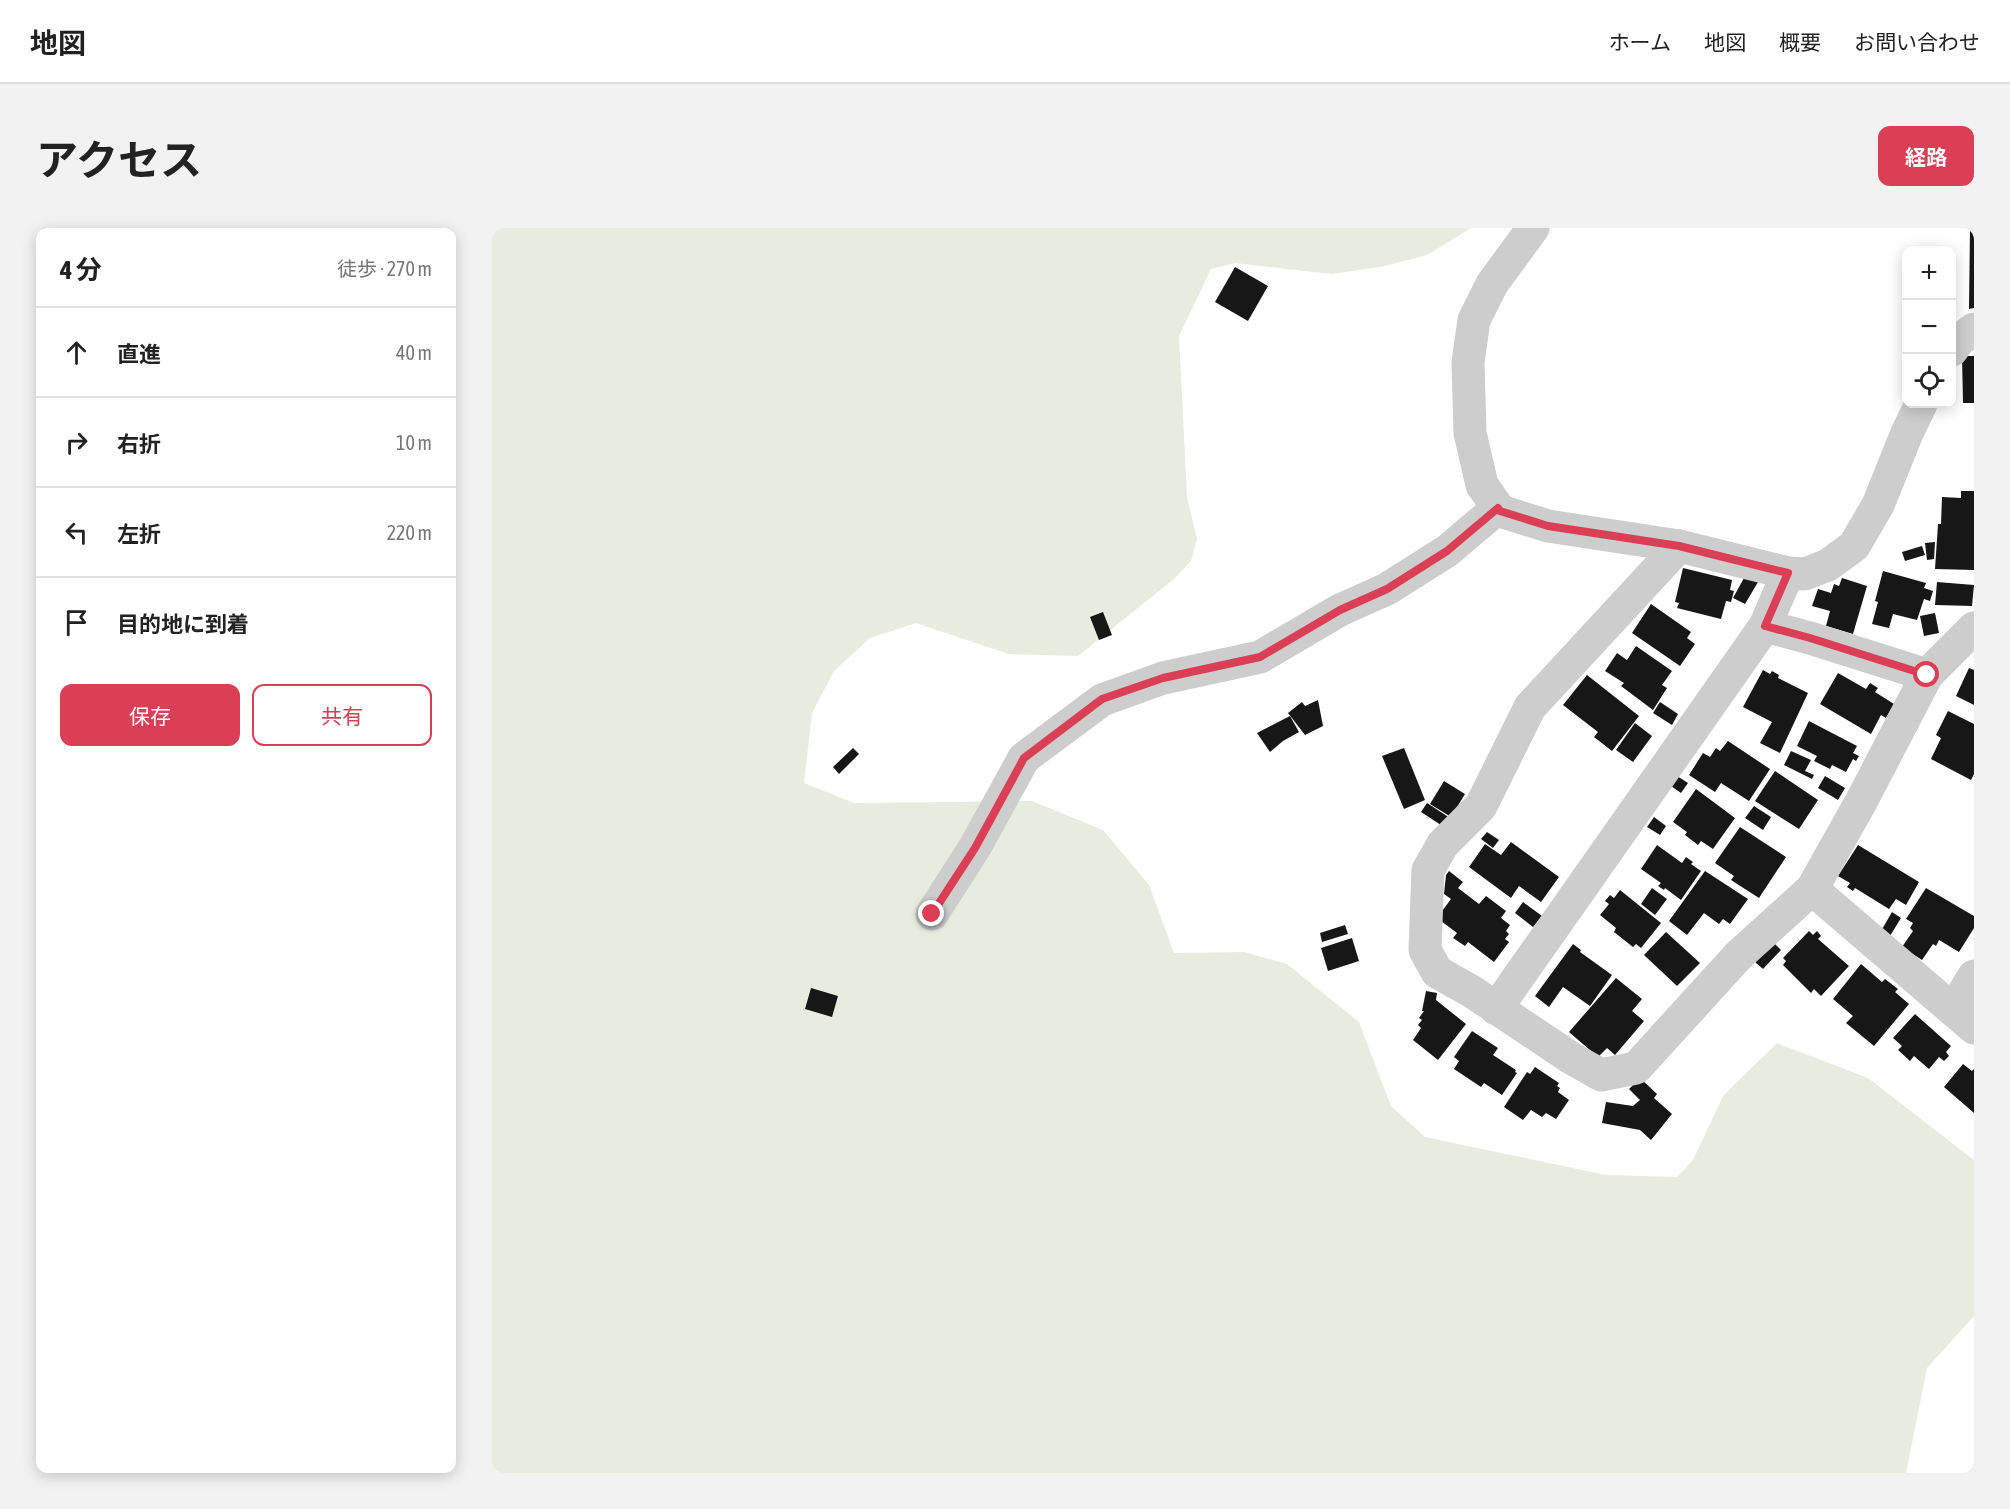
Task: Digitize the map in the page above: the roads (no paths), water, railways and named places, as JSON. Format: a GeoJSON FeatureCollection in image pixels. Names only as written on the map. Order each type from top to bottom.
{"type":"FeatureCollection","features":[{"type":"Feature","properties":{"kind":"street"},"geometry":{"type":"LineString","coordinates":[[1533,228],[1492,284],[1474,320],[1468,362],[1470,433],[1482,485],[1500,511],[1548,526],[1679,546],[1788,573],[1805,574],[1828,565],[1854,546],[1878,505],[1919,408]]}},
{"type":"Feature","properties":{"kind":"street"},"geometry":{"type":"LineString","coordinates":[[1956,344],[1974,329]]}},
{"type":"Feature","properties":{"kind":"street"},"geometry":{"type":"LineString","coordinates":[[932,914],[975,848],[1024,758],[1102,699],[1163,678],[1260,657],[1340,610],[1387,589],[1447,551],[1498,508]]}},
{"type":"Feature","properties":{"kind":"street"},"geometry":{"type":"LineString","coordinates":[[1679,546],[1530,707],[1481,806],[1443,844],[1428,870],[1425,950],[1437,972],[1601,1075],[1636,1068],[1738,956],[1812,889],[1862,800],[1927,675],[1974,628]]}},
{"type":"Feature","properties":{"kind":"street"},"geometry":{"type":"LineString","coordinates":[[1496,1009],[1765,626],[1788,573]]}},
{"type":"Feature","properties":{"kind":"street"},"geometry":{"type":"LineString","coordinates":[[1765,626],[1927,675]]}},
{"type":"Feature","properties":{"kind":"street"},"geometry":{"type":"LineString","coordinates":[[1812,889],[1963,1019],[1974,976]]}}]}
